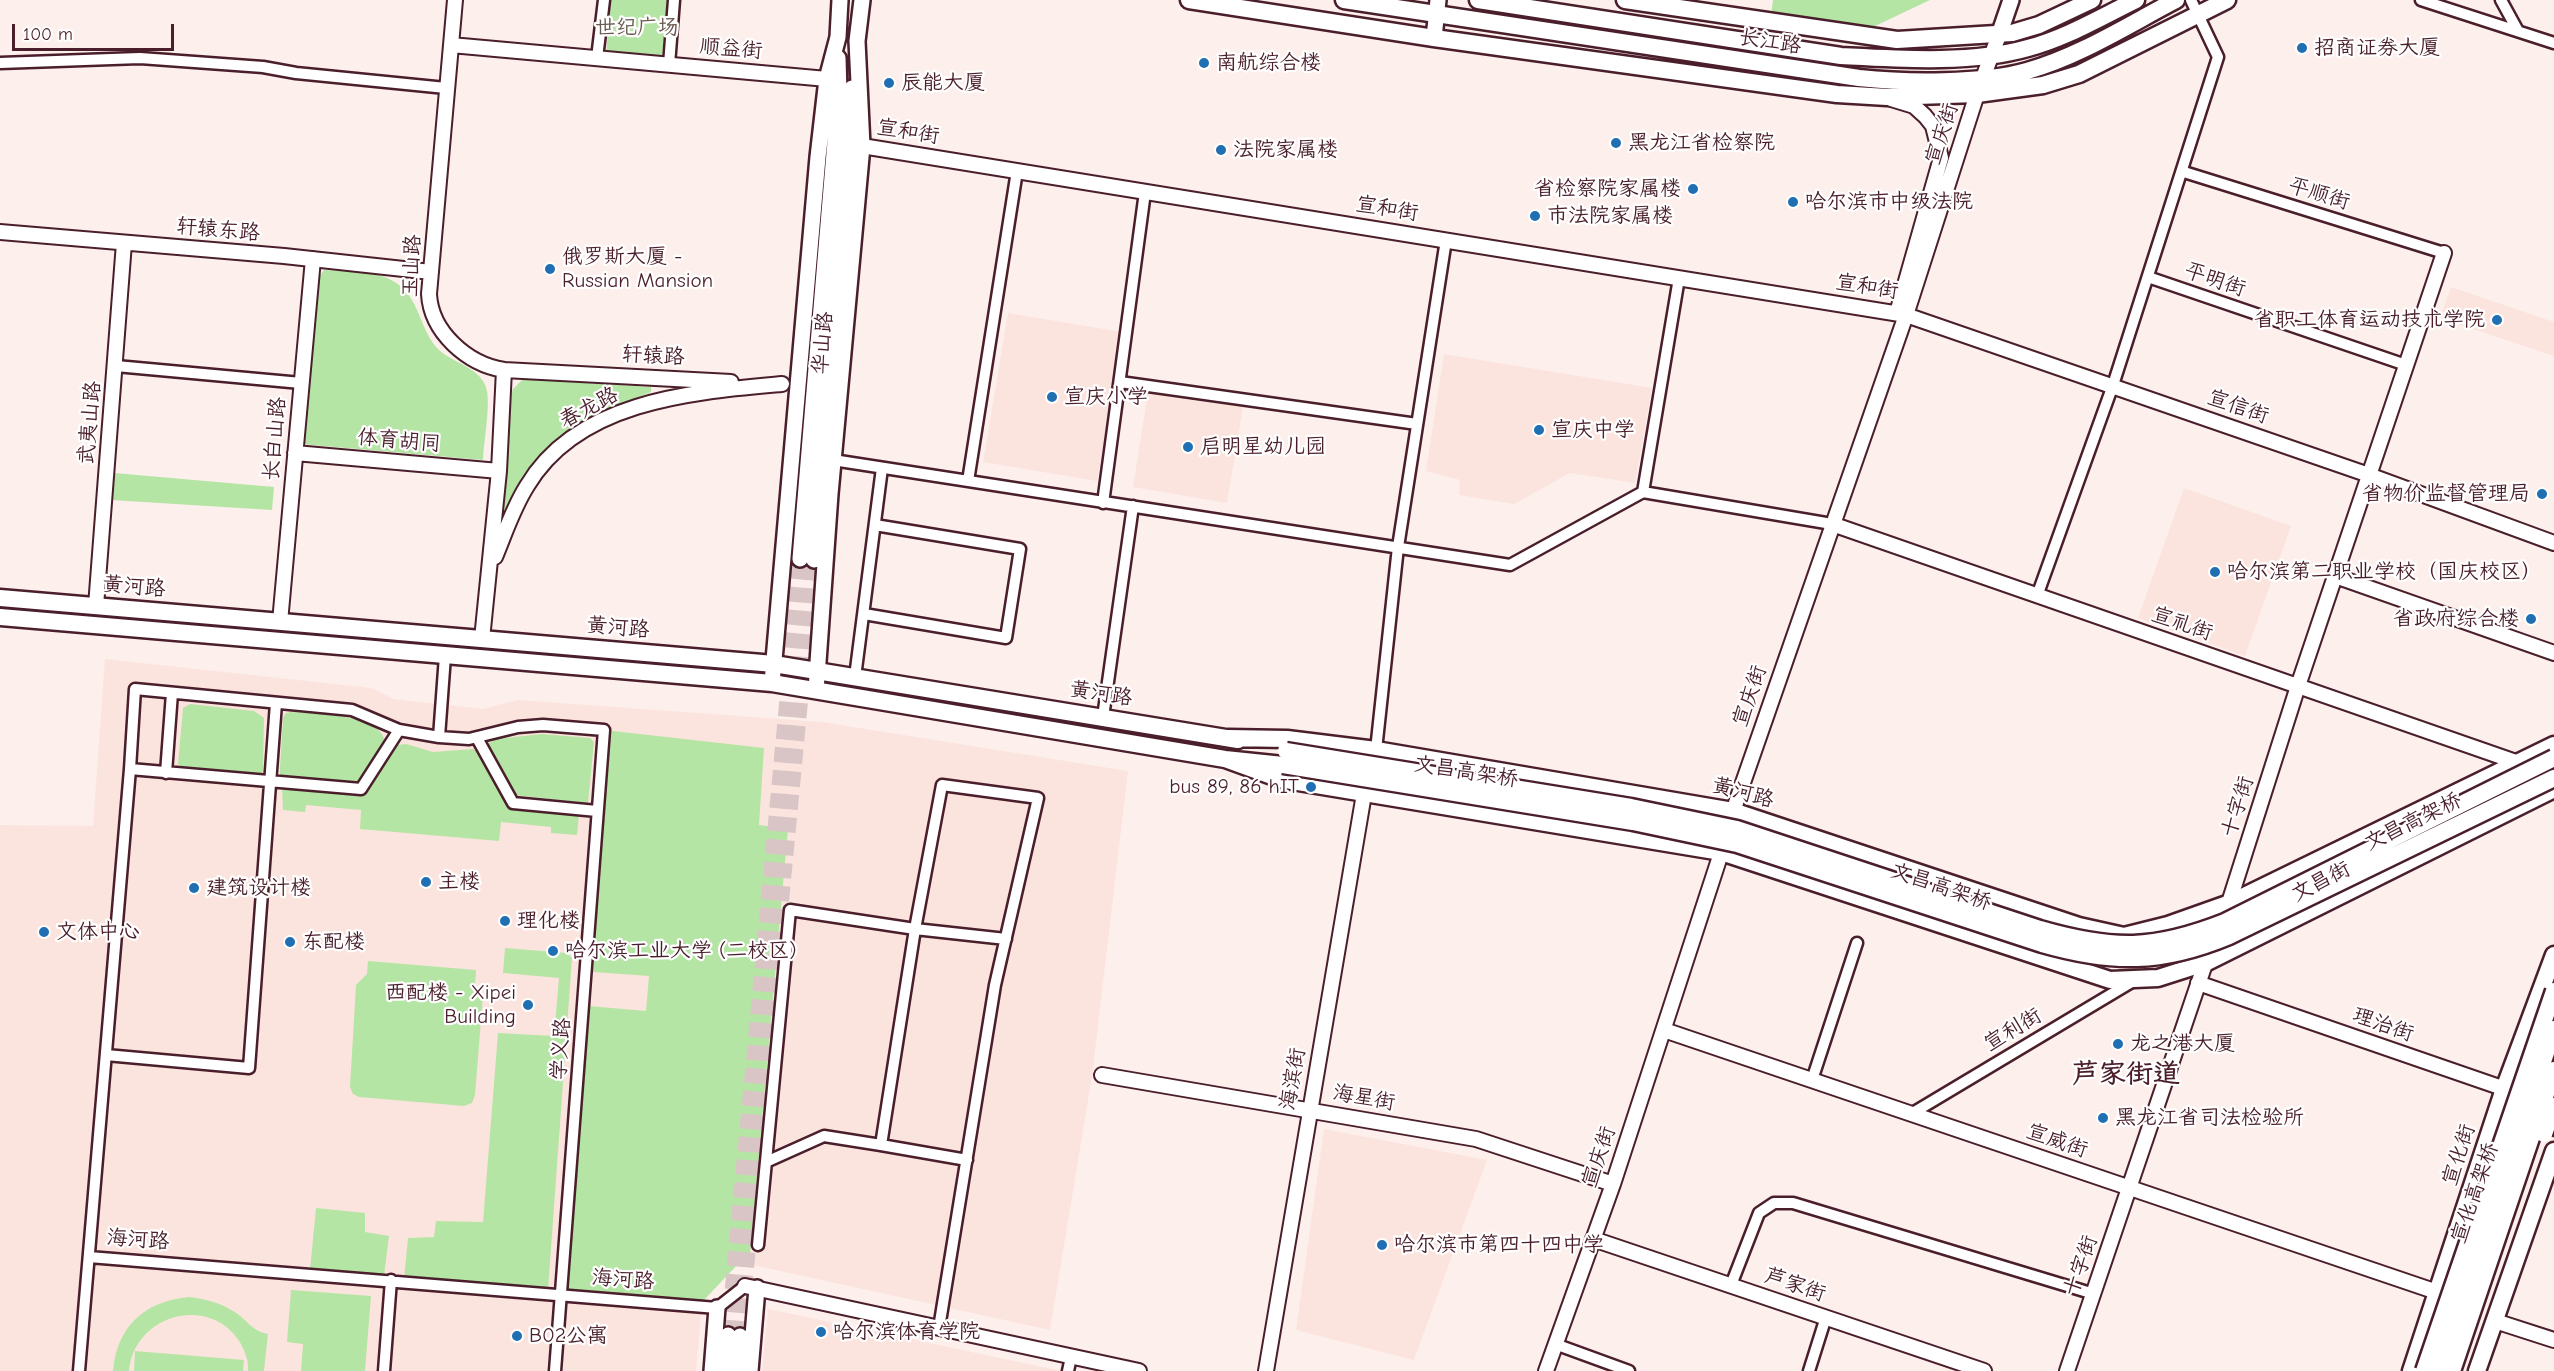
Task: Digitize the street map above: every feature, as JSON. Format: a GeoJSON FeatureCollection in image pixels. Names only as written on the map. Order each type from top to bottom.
{"type":"FeatureCollection","features":[{"type":"Feature","properties":{"kind":"main road","name":"华山路"},"geometry":{"type":"LineString","coordinates":[[772,683],[827,79],[838,37],[840,0]]}},
{"type":"Feature","properties":{"kind":"main road","name":"华山路"},"geometry":{"type":"LineString","coordinates":[[816,690],[833,460],[862,146],[857,41],[862,0]]}},
{"type":"Feature","properties":{"kind":"main road"},"geometry":{"type":"LineString","coordinates":[[1189,0],[1434,38],[1837,94],[1887,98],[1977,94],[2062,81],[2194,7],[2227,0]]}},
{"type":"Feature","properties":{"kind":"main road","name":"长江路"},"geometry":{"type":"LineString","coordinates":[[1344,0],[1437,7],[1859,78],[1907,81],[1983,78],[2028,71],[2052,62],[2176,0]]}},
{"type":"Feature","properties":{"kind":"main road","name":"长江路"},"geometry":{"type":"LineString","coordinates":[[1478,0],[1841,56],[1991,56],[2046,42],[2136,0]]}},
{"type":"Feature","properties":{"kind":"main road"},"geometry":{"type":"LineString","coordinates":[[1625,0],[1897,40],[1999,35],[2039,25],[2092,0]]}},
{"type":"Feature","properties":{"kind":"main road"},"geometry":{"type":"LineString","coordinates":[[1999,35],[2011,0]]}},
{"type":"Feature","properties":{"kind":"main road"},"geometry":{"type":"LineString","coordinates":[[1434,38],[1437,7]]}},
{"type":"Feature","properties":{"kind":"main road"},"geometry":{"type":"LineString","coordinates":[[838,37],[839,94],[807,560],[857,41]]}},
{"type":"Feature","properties":{"kind":"main road","name":"黄河路"},"geometry":{"type":"LineString","coordinates":[[0,598],[774,664],[1228,738],[1287,739],[1376,750],[1733,811],[2079,926],[2124,936],[2168,925],[2229,903]]}},
{"type":"Feature","properties":{"kind":"main road","name":"黄河路"},"geometry":{"type":"LineString","coordinates":[[0,617],[772,683],[1225,759],[1280,779],[1364,794],[1721,852],[2110,980],[2135,980],[2168,975],[2205,963]]}},
{"type":"Feature","properties":{"kind":"main road","name":"黄河路"},"geometry":{"type":"LineString","coordinates":[[1228,738],[1284,758]]}},
{"type":"Feature","properties":{"kind":"main road","name":"文昌街"},"geometry":{"type":"LineString","coordinates":[[2229,903],[2554,745]]}},
{"type":"Feature","properties":{"kind":"main road","name":"黄河路"},"geometry":{"type":"LineString","coordinates":[[1225,759],[1284,758]]}},
{"type":"Feature","properties":{"kind":"main road","name":"文昌高架桥"},"geometry":{"type":"LineString","coordinates":[[1284,758],[1631,807],[1737,829],[2040,929],[2078,940],[2133,946],[2196,933],[2225,922],[2554,758]]}},
{"type":"Feature","properties":{"kind":"main road","name":"文昌高架桥"},"geometry":{"type":"LineString","coordinates":[[1284,758],[1704,836],[1787,858],[2050,946],[2120,960],[2173,955],[2229,936],[2554,778]]}},
{"type":"Feature","properties":{"kind":"main road","name":"文昌街"},"geometry":{"type":"LineString","coordinates":[[2205,963],[2554,789]]}},
{"type":"Feature","properties":{"kind":"main road","name":"宣化街"},"geometry":{"type":"LineString","coordinates":[[2411,1371],[2504,1089],[2554,955]]}},
{"type":"Feature","properties":{"kind":"main road"},"geometry":{"type":"LineString","coordinates":[[2424,1371],[2554,991]]}},
{"type":"Feature","properties":{"kind":"main road","name":"宣化高架桥"},"geometry":{"type":"LineString","coordinates":[[2438,1371],[2554,1029]]}},
{"type":"Feature","properties":{"kind":"main road","name":"宣化高架桥"},"geometry":{"type":"LineString","coordinates":[[2452,1371],[2554,1070]]}},
{"type":"Feature","properties":{"kind":"main road"},"geometry":{"type":"LineString","coordinates":[[2464,1371],[2554,1106]]}},
{"type":"Feature","properties":{"kind":"main road"},"geometry":{"type":"LineString","coordinates":[[2477,1371],[2554,1151]]}},
{"type":"Feature","properties":{"kind":"main road"},"geometry":{"type":"LineString","coordinates":[[750,1371],[751,1287]]}},
{"type":"Feature","properties":{"kind":"main road"},"geometry":{"type":"LineString","coordinates":[[712,1371],[717,1308]]}},
{"type":"Feature","properties":{"kind":"main road"},"geometry":{"type":"LineString","coordinates":[[726,1371],[734,1335],[738,1371]]}},
{"type":"Feature","properties":{"kind":"street","name":"玉山路"},"geometry":{"type":"LineString","coordinates":[[455,0],[430,302],[439,327],[451,342],[491,368],[504,370]]}},
{"type":"Feature","properties":{"kind":"street"},"geometry":{"type":"LineString","coordinates":[[597,58],[604,0]]}},
{"type":"Feature","properties":{"kind":"street"},"geometry":{"type":"LineString","coordinates":[[669,65],[674,0]]}},
{"type":"Feature","properties":{"kind":"street"},"geometry":{"type":"LineString","coordinates":[[2421,0],[2554,43]]}},
{"type":"Feature","properties":{"kind":"street"},"geometry":{"type":"LineString","coordinates":[[2501,0],[2518,31]]}},
{"type":"Feature","properties":{"kind":"street"},"geometry":{"type":"LineString","coordinates":[[2037,596],[2114,386],[2184,172],[2218,57],[2194,7]]}},
{"type":"Feature","properties":{"kind":"street","name":"宣庆街"},"geometry":{"type":"LineString","coordinates":[[1546,1371],[1613,1184],[1733,811],[1832,524],[1901,314],[1999,35]]}},
{"type":"Feature","properties":{"kind":"street","name":"顺益街"},"geometry":{"type":"LineString","coordinates":[[452,45],[827,79]]}},
{"type":"Feature","properties":{"kind":"street"},"geometry":{"type":"LineString","coordinates":[[0,63],[140,58],[263,67],[296,73],[446,88]]}},
{"type":"Feature","properties":{"kind":"street"},"geometry":{"type":"LineString","coordinates":[[1887,98],[1914,106],[1925,116],[1933,126],[1941,159],[1901,314]]}},
{"type":"Feature","properties":{"kind":"street","name":"宣和街"},"geometry":{"type":"LineString","coordinates":[[862,146],[1901,314]]}},
{"type":"Feature","properties":{"kind":"street"},"geometry":{"type":"LineString","coordinates":[[968,481],[1017,171]]}},
{"type":"Feature","properties":{"kind":"street","name":"平顺街"},"geometry":{"type":"LineString","coordinates":[[2184,172],[2444,253]]}},
{"type":"Feature","properties":{"kind":"street"},"geometry":{"type":"LineString","coordinates":[[1103,503],[1145,192]]}},
{"type":"Feature","properties":{"kind":"street","name":"轩辕东路"},"geometry":{"type":"LineString","coordinates":[[0,232],[313,259],[431,272]]}},
{"type":"Feature","properties":{"kind":"street"},"geometry":{"type":"LineString","coordinates":[[1376,750],[1398,547],[1446,240]]}},
{"type":"Feature","properties":{"kind":"street","name":"武夷山路"},"geometry":{"type":"LineString","coordinates":[[96,606],[124,243]]}},
{"type":"Feature","properties":{"kind":"street","name":"十字街"},"geometry":{"type":"LineString","coordinates":[[2067,1371],[2198,983],[2229,903],[2298,686],[2444,253]]}},
{"type":"Feature","properties":{"kind":"street","name":"长白山路"},"geometry":{"type":"LineString","coordinates":[[280,622],[313,259]]}},
{"type":"Feature","properties":{"kind":"street"},"geometry":{"type":"LineString","coordinates":[[1643,492],[1679,278]]}},
{"type":"Feature","properties":{"kind":"street","name":"平明街"},"geometry":{"type":"LineString","coordinates":[[2148,278],[2406,365]]}},
{"type":"Feature","properties":{"kind":"street","name":"宣信街"},"geometry":{"type":"LineString","coordinates":[[1901,314],[2369,475],[2554,543]]}},
{"type":"Feature","properties":{"kind":"street"},"geometry":{"type":"LineString","coordinates":[[116,366],[301,383]]}},
{"type":"Feature","properties":{"kind":"street"},"geometry":{"type":"LineString","coordinates":[[482,639],[499,471],[504,370]]}},
{"type":"Feature","properties":{"kind":"street","name":"轩辕路"},"geometry":{"type":"LineString","coordinates":[[504,370],[799,386]]}},
{"type":"Feature","properties":{"kind":"street"},"geometry":{"type":"LineString","coordinates":[[1120,382],[1418,424]]}},
{"type":"Feature","properties":{"kind":"street","name":"春龙路"},"geometry":{"type":"LineString","coordinates":[[489,573],[527,485],[568,442],[620,412],[648,403],[715,390],[782,384]]}},
{"type":"Feature","properties":{"kind":"street","name":"体育胡同"},"geometry":{"type":"LineString","coordinates":[[295,453],[499,471]]}},
{"type":"Feature","properties":{"kind":"street"},"geometry":{"type":"LineString","coordinates":[[833,460],[1510,565],[1643,492],[1832,524]]}},
{"type":"Feature","properties":{"kind":"street"},"geometry":{"type":"LineString","coordinates":[[855,677],[882,468]]}},
{"type":"Feature","properties":{"kind":"street"},"geometry":{"type":"LineString","coordinates":[[1103,717],[1133,506]]}},
{"type":"Feature","properties":{"kind":"street","name":"宣礼街"},"geometry":{"type":"LineString","coordinates":[[1832,524],[2518,763]]}},
{"type":"Feature","properties":{"kind":"street"},"geometry":{"type":"LineString","coordinates":[[864,614],[1006,638],[1020,549],[875,525]]}},
{"type":"Feature","properties":{"kind":"street"},"geometry":{"type":"LineString","coordinates":[[2335,576],[2554,653]]}},
{"type":"Feature","properties":{"kind":"street"},"geometry":{"type":"LineString","coordinates":[[439,737],[445,656]]}},
{"type":"Feature","properties":{"kind":"street"},"geometry":{"type":"LineString","coordinates":[[79,1371],[135,689],[352,710],[399,730],[439,737],[477,738],[513,803],[597,811]]}},
{"type":"Feature","properties":{"kind":"street"},"geometry":{"type":"LineString","coordinates":[[166,773],[172,693]]}},
{"type":"Feature","properties":{"kind":"street"},"geometry":{"type":"LineString","coordinates":[[106,1055],[249,1068],[276,703]]}},
{"type":"Feature","properties":{"kind":"street","name":"学义路"},"geometry":{"type":"LineString","coordinates":[[477,738],[518,727],[543,725],[604,730],[555,1371]]}},
{"type":"Feature","properties":{"kind":"street"},"geometry":{"type":"LineString","coordinates":[[130,769],[361,789],[399,730]]}},
{"type":"Feature","properties":{"kind":"street"},"geometry":{"type":"LineString","coordinates":[[881,1145],[915,928],[942,785],[1038,798],[995,986],[939,1328]]}},
{"type":"Feature","properties":{"kind":"street","name":"海滨街"},"geometry":{"type":"LineString","coordinates":[[1266,1371],[1364,794]]}},
{"type":"Feature","properties":{"kind":"street"},"geometry":{"type":"LineString","coordinates":[[758,1245],[790,910],[1006,939]]}},
{"type":"Feature","properties":{"kind":"street"},"geometry":{"type":"LineString","coordinates":[[1812,1080],[1857,943]]}},
{"type":"Feature","properties":{"kind":"street","name":"宣利街"},"geometry":{"type":"LineString","coordinates":[[1911,1114],[2135,980]]}},
{"type":"Feature","properties":{"kind":"street","name":"理治街"},"geometry":{"type":"LineString","coordinates":[[2198,983],[2554,1106]]}},
{"type":"Feature","properties":{"kind":"street","name":"宣威街"},"geometry":{"type":"LineString","coordinates":[[1664,1030],[2437,1292]]}},
{"type":"Feature","properties":{"kind":"street","name":"海星街"},"geometry":{"type":"LineString","coordinates":[[1102,1075],[1476,1139],[1613,1184]]}},
{"type":"Feature","properties":{"kind":"street"},"geometry":{"type":"LineString","coordinates":[[766,1162],[824,1136],[967,1160]]}},
{"type":"Feature","properties":{"kind":"street"},"geometry":{"type":"LineString","coordinates":[[1731,1285],[1759,1213],[1774,1203],[1793,1203],[2094,1294]]}},
{"type":"Feature","properties":{"kind":"street","name":"芦家街"},"geometry":{"type":"LineString","coordinates":[[1593,1239],[1984,1371]]}},
{"type":"Feature","properties":{"kind":"street","name":"海河路"},"geometry":{"type":"LineString","coordinates":[[89,1257],[717,1308]]}},
{"type":"Feature","properties":{"kind":"street"},"geometry":{"type":"LineString","coordinates":[[384,1371],[391,1280]]}},
{"type":"Feature","properties":{"kind":"street"},"geometry":{"type":"LineString","coordinates":[[717,1308],[751,1287],[1139,1371]]}},
{"type":"Feature","properties":{"kind":"street"},"geometry":{"type":"LineString","coordinates":[[1809,1371],[1826,1317]]}},
{"type":"Feature","properties":{"kind":"street"},"geometry":{"type":"LineString","coordinates":[[2495,1321],[2554,1341]]}},
{"type":"Feature","properties":{"kind":"street"},"geometry":{"type":"LineString","coordinates":[[1555,1344],[1629,1371]]}},
{"type":"Feature","properties":{"kind":"street"},"geometry":{"type":"LineString","coordinates":[[1068,1371],[1071,1356]]}},
{"type":"Feature","properties":{"kind":"shaded area","name":"省职工体育运动技术学院"},"geometry":{"type":"Polygon","coordinates":[[[2451,287],[2554,322],[2554,356],[2440,318],[2451,287]]]}},
{"type":"Feature","properties":{"kind":"shaded area","name":"宣庆小学"},"geometry":{"type":"Polygon","coordinates":[[[1008,313],[1122,332],[1097,481],[983,462],[1008,313]]]}},
{"type":"Feature","properties":{"kind":"shaded area","name":"宣庆中学"},"geometry":{"type":"Polygon","coordinates":[[[1444,354],[1652,388],[1635,483],[1570,473],[1514,504],[1459,495],[1460,480],[1426,471],[1444,354]]]}},
{"type":"Feature","properties":{"kind":"shaded area","name":"启明星幼儿园"},"geometry":{"type":"Polygon","coordinates":[[[1148,392],[1243,407],[1227,503],[1133,487],[1148,392]]]}},
{"type":"Feature","properties":{"kind":"shaded area","name":"哈尔滨第二职业学校（国庆校区）"},"geometry":{"type":"Polygon","coordinates":[[[2184,488],[2291,526],[2245,656],[2138,618],[2184,488]]]}},
{"type":"Feature","properties":{"kind":"shaded area","name":"哈尔滨工业大学 (二校区)"},"geometry":{"type":"Polygon","coordinates":[[[105,659],[371,688],[394,699],[483,709],[518,700],[822,722],[1128,771],[1092,1076],[1050,1330],[739,1262],[702,1303],[696,1371],[0,1371],[0,825],[93,826],[105,659]]]}},
{"type":"Feature","properties":{"kind":"shaded area","name":"哈尔滨市第四十四中学"},"geometry":{"type":"Polygon","coordinates":[[[1324,1129],[1487,1160],[1414,1360],[1296,1330],[1324,1129]]]}},
{"type":"Feature","properties":{"kind":"shaded area","name":"哈尔滨体育学院"},"geometry":{"type":"Polygon","coordinates":[[[768,1309],[986,1355],[1061,1371],[762,1371],[768,1309]]]}},
{"type":"Feature","properties":{"kind":"green space","name":"世纪广场"},"geometry":{"type":"Polygon","coordinates":[[[611,0],[667,0],[662,58],[606,54],[611,0]]]}},
{"type":"Feature","properties":{"kind":"green space"},"geometry":{"type":"Polygon","coordinates":[[[1773,0],[1930,0],[1875,26],[1857,28],[1771,16],[1773,0]]]}},
{"type":"Feature","properties":{"kind":"green space"},"geometry":{"type":"Polygon","coordinates":[[[324,270],[376,274],[400,286],[413,302],[436,347],[479,376],[484,383],[488,398],[483,460],[301,444],[318,278],[324,270]]]}},
{"type":"Feature","properties":{"kind":"green space"},"geometry":{"type":"Polygon","coordinates":[[[523,379],[651,387],[651,392],[599,414],[553,445],[528,473],[505,518],[499,519],[507,407],[513,389],[523,379]]]}},
{"type":"Feature","properties":{"kind":"green space"},"geometry":{"type":"Polygon","coordinates":[[[114,473],[274,487],[272,510],[111,500],[114,473]]]}},
{"type":"Feature","properties":{"kind":"green space"},"geometry":{"type":"Polygon","coordinates":[[[190,704],[254,711],[264,718],[263,771],[259,776],[184,768],[178,764],[183,708],[190,704]]]}},
{"type":"Feature","properties":{"kind":"green space"},"geometry":{"type":"Polygon","coordinates":[[[286,713],[360,720],[381,732],[385,742],[358,782],[348,784],[284,778],[280,774],[283,718],[286,713]]]}},
{"type":"Feature","properties":{"kind":"green space"},"geometry":{"type":"Polygon","coordinates":[[[604,730],[764,748],[759,825],[788,829],[749,1265],[739,1263],[701,1303],[565,1291],[589,1006],[646,1011],[649,976],[593,972],[609,732],[604,730]]]}},
{"type":"Feature","properties":{"kind":"green space"},"geometry":{"type":"Polygon","coordinates":[[[542,734],[590,738],[594,742],[588,803],[514,795],[488,751],[489,743],[496,739],[542,734]]]}},
{"type":"Feature","properties":{"kind":"green space"},"geometry":{"type":"Polygon","coordinates":[[[406,744],[433,752],[473,749],[480,754],[508,807],[579,813],[577,835],[551,833],[551,827],[501,822],[499,841],[360,829],[361,810],[306,805],[305,812],[283,810],[282,788],[365,795],[397,745],[406,744]]]}},
{"type":"Feature","properties":{"kind":"green space"},"geometry":{"type":"Polygon","coordinates":[[[505,948],[567,953],[572,958],[548,1290],[404,1279],[408,1238],[434,1237],[436,1221],[483,1222],[498,1033],[554,1036],[559,978],[503,973],[505,948]]]}},
{"type":"Feature","properties":{"kind":"green space"},"geometry":{"type":"Polygon","coordinates":[[[368,961],[476,970],[475,985],[483,995],[475,1095],[472,1103],[464,1106],[359,1097],[353,1094],[350,1087],[356,985],[367,974],[368,961]]]}},
{"type":"Feature","properties":{"kind":"green space"},"geometry":{"type":"Polygon","coordinates":[[[316,1208],[365,1213],[365,1232],[389,1236],[384,1276],[310,1270],[316,1208]]]}},
{"type":"Feature","properties":{"kind":"green space"},"geometry":{"type":"Polygon","coordinates":[[[291,1290],[371,1296],[365,1371],[301,1371],[303,1344],[287,1342],[291,1290]]]}},
{"type":"Feature","properties":{"kind":"green space"},"geometry":{"type":"Polygon","coordinates":[[[189,1297],[222,1305],[238,1314],[253,1328],[268,1334],[264,1371],[248,1371],[241,1344],[228,1328],[212,1319],[194,1315],[176,1317],[159,1324],[144,1336],[134,1351],[129,1371],[113,1371],[120,1341],[136,1319],[159,1304],[189,1297]]]}},
{"type":"Feature","properties":{"kind":"green space"},"geometry":{"type":"Polygon","coordinates":[[[135,1351],[244,1360],[243,1371],[134,1371],[135,1351]]]}},
{"type":"Feature","properties":{"kind":"tunnel"},"geometry":{"type":"LineString","coordinates":[[728,1335],[800,559]]}},
{"type":"Feature","properties":{"kind":"tunnel"},"geometry":{"type":"LineString","coordinates":[[740,1336],[814,560]]}},
{"type":"Feature","properties":{"kind":"place","name":"招商证券大厦"},"geometry":{"type":"Point","coordinates":[2302,48]}},
{"type":"Feature","properties":{"kind":"place","name":"南航综合楼"},"geometry":{"type":"Point","coordinates":[1204,63]}},
{"type":"Feature","properties":{"kind":"place","name":"辰能大厦"},"geometry":{"type":"Point","coordinates":[889,83]}},
{"type":"Feature","properties":{"kind":"place","name":"黑龙江省检察院"},"geometry":{"type":"Point","coordinates":[1616,143]}},
{"type":"Feature","properties":{"kind":"place","name":"法院家属楼"},"geometry":{"type":"Point","coordinates":[1221,150]}},
{"type":"Feature","properties":{"kind":"place","name":"省检察院家属楼"},"geometry":{"type":"Point","coordinates":[1693,189]}},
{"type":"Feature","properties":{"kind":"place","name":"哈尔滨市中级法院"},"geometry":{"type":"Point","coordinates":[1793,202]}},
{"type":"Feature","properties":{"kind":"place","name":"市法院家属楼"},"geometry":{"type":"Point","coordinates":[1535,216]}},
{"type":"Feature","properties":{"kind":"place","name":"俄罗斯大厦 - Russian Mansion"},"geometry":{"type":"Point","coordinates":[550,269]}},
{"type":"Feature","properties":{"kind":"place","name":"省职工体育运动技术学院"},"geometry":{"type":"Point","coordinates":[2497,320]}},
{"type":"Feature","properties":{"kind":"place","name":"宣庆小学"},"geometry":{"type":"Point","coordinates":[1052,397]}},
{"type":"Feature","properties":{"kind":"place","name":"宣庆中学"},"geometry":{"type":"Point","coordinates":[1539,430]}},
{"type":"Feature","properties":{"kind":"place","name":"启明星幼儿园"},"geometry":{"type":"Point","coordinates":[1188,447]}},
{"type":"Feature","properties":{"kind":"place","name":"省物价监督管理局"},"geometry":{"type":"Point","coordinates":[2542,494]}},
{"type":"Feature","properties":{"kind":"place","name":"哈尔滨第二职业学校（国庆校区）"},"geometry":{"type":"Point","coordinates":[2215,572]}},
{"type":"Feature","properties":{"kind":"place","name":"省政府综合楼"},"geometry":{"type":"Point","coordinates":[2531,619]}},
{"type":"Feature","properties":{"kind":"place","name":"bus 89, 86 hIT"},"geometry":{"type":"Point","coordinates":[1311,787]}},
{"type":"Feature","properties":{"kind":"place","name":"主楼"},"geometry":{"type":"Point","coordinates":[426,882]}},
{"type":"Feature","properties":{"kind":"place","name":"建筑设计楼"},"geometry":{"type":"Point","coordinates":[194,888]}},
{"type":"Feature","properties":{"kind":"place","name":"理化楼"},"geometry":{"type":"Point","coordinates":[505,921]}},
{"type":"Feature","properties":{"kind":"place","name":"文体中心"},"geometry":{"type":"Point","coordinates":[44,932]}},
{"type":"Feature","properties":{"kind":"place","name":"东配楼"},"geometry":{"type":"Point","coordinates":[290,942]}},
{"type":"Feature","properties":{"kind":"place","name":"哈尔滨工业大学 (二校区)"},"geometry":{"type":"Point","coordinates":[553,951]}},
{"type":"Feature","properties":{"kind":"place","name":"西配楼 - Xipei Building"},"geometry":{"type":"Point","coordinates":[528,1005]}},
{"type":"Feature","properties":{"kind":"place","name":"龙之港大厦"},"geometry":{"type":"Point","coordinates":[2118,1044]}},
{"type":"Feature","properties":{"kind":"place","name":"黑龙江省司法检验所"},"geometry":{"type":"Point","coordinates":[2103,1118]}},
{"type":"Feature","properties":{"kind":"place","name":"哈尔滨市第四十四中学"},"geometry":{"type":"Point","coordinates":[1382,1245]}},
{"type":"Feature","properties":{"kind":"place","name":"哈尔滨体育学院"},"geometry":{"type":"Point","coordinates":[821,1332]}},
{"type":"Feature","properties":{"kind":"place","name":"B02公寓"},"geometry":{"type":"Point","coordinates":[517,1336]}},
{"type":"Feature","properties":{"kind":"district","name":"芦家街道"},"geometry":{"type":"Point","coordinates":[2126,1074]}}]}
